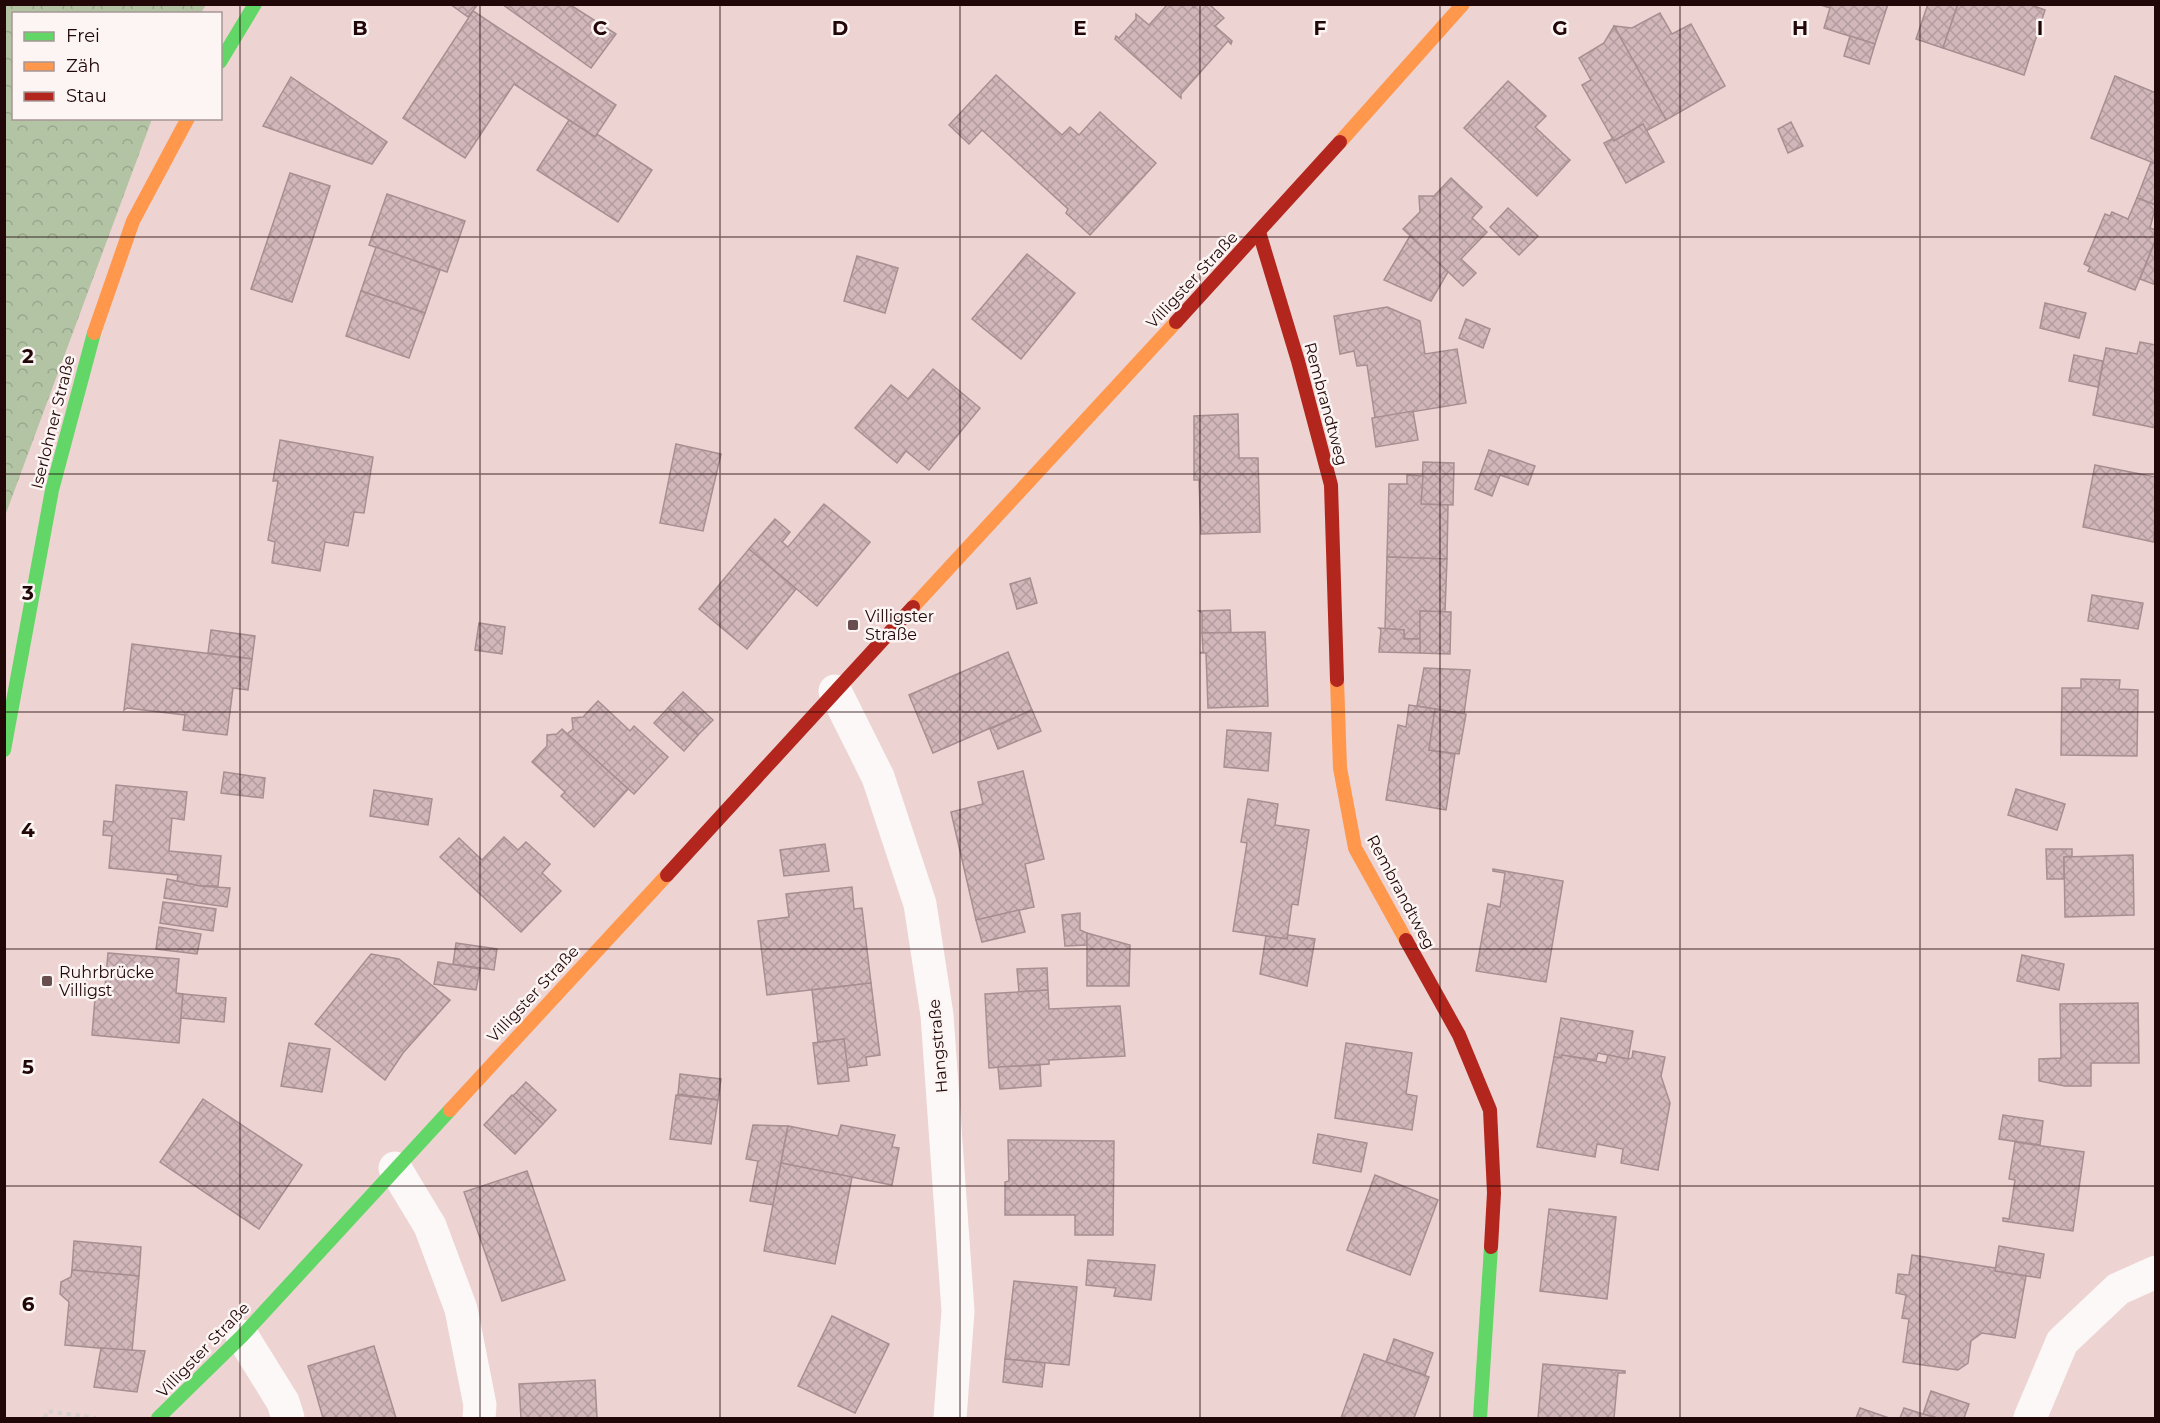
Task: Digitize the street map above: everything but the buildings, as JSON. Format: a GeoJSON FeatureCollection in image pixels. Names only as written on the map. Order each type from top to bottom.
{"type":"FeatureCollection","features":[{"type":"Feature","properties":{"kind":"street"},"geometry":{"type":"LineString","coordinates":[[222,59],[255,4]]}},
{"type":"Feature","properties":{"kind":"street","name":"Villigster Straße"},"geometry":{"type":"LineString","coordinates":[[158,1419],[242,1336],[1259,232],[1463,4]]}},
{"type":"Feature","properties":{"kind":"street","name":"Iserlohner Straße"},"geometry":{"type":"LineString","coordinates":[[4,750],[24,631],[77,383],[128,234],[187,120]]}},
{"type":"Feature","properties":{"kind":"street","name":"Rembrandtweg"},"geometry":{"type":"LineString","coordinates":[[1259,232],[1298,361],[1331,485],[1340,768],[1355,848],[1459,1035],[1490,1110],[1494,1193],[1480,1419]]}},
{"type":"Feature","properties":{"kind":"street","name":"Hangstraße"},"geometry":{"type":"LineString","coordinates":[[835,691],[878,777],[920,904],[927,948],[937,1015],[958,1311],[950,1419]]}},
{"type":"Feature","properties":{"kind":"street"},"geometry":{"type":"LineString","coordinates":[[395,1168],[430,1226],[461,1309],[480,1405],[479,1419]]}},
{"type":"Feature","properties":{"kind":"street"},"geometry":{"type":"LineString","coordinates":[[2030,1419],[2062,1342],[2118,1289],[2156,1272]]}},
{"type":"Feature","properties":{"kind":"street"},"geometry":{"type":"LineString","coordinates":[[242,1336],[283,1402],[288,1419]]}},
{"type":"Feature","properties":{"kind":"path"},"geometry":{"type":"LineString","coordinates":[[45,1419],[46,1411],[96,1419]]}},
{"type":"Feature","properties":{"kind":"green space"},"geometry":{"type":"Polygon","coordinates":[[[5,4],[206,5],[201,12],[12,12],[12,120],[152,120],[5,516],[5,4]]]}},
{"type":"Feature","properties":{"kind":"traffic: fast"},"geometry":{"type":"LineString","coordinates":[[222,59],[255,4]]}},
{"type":"Feature","properties":{"kind":"traffic: fast"},"geometry":{"type":"LineString","coordinates":[[4,750],[52,490],[94,333]]}},
{"type":"Feature","properties":{"kind":"traffic: fast"},"geometry":{"type":"LineString","coordinates":[[158,1418],[242,1336],[450,1110]]}},
{"type":"Feature","properties":{"kind":"traffic: fast"},"geometry":{"type":"LineString","coordinates":[[1480,1418],[1491,1247]]}},
{"type":"Feature","properties":{"kind":"traffic: slow"},"geometry":{"type":"LineString","coordinates":[[1340,142],[1463,4]]}},
{"type":"Feature","properties":{"kind":"traffic: slow"},"geometry":{"type":"LineString","coordinates":[[94,333],[133,221],[187,120]]}},
{"type":"Feature","properties":{"kind":"traffic: slow"},"geometry":{"type":"LineString","coordinates":[[913,607],[1176,322]]}},
{"type":"Feature","properties":{"kind":"traffic: slow"},"geometry":{"type":"LineString","coordinates":[[1337,680],[1340,768],[1355,848],[1406,940]]}},
{"type":"Feature","properties":{"kind":"traffic: slow"},"geometry":{"type":"LineString","coordinates":[[450,1110],[667,875]]}},
{"type":"Feature","properties":{"kind":"traffic: jam"},"geometry":{"type":"LineString","coordinates":[[1176,322],[1340,142]]}},
{"type":"Feature","properties":{"kind":"traffic: jam"},"geometry":{"type":"LineString","coordinates":[[1259,232],[1298,361],[1331,485],[1337,680]]}},
{"type":"Feature","properties":{"kind":"traffic: jam"},"geometry":{"type":"LineString","coordinates":[[667,875],[913,607]]}},
{"type":"Feature","properties":{"kind":"traffic: jam"},"geometry":{"type":"LineString","coordinates":[[1406,940],[1459,1035],[1490,1110],[1494,1193],[1491,1247]]}},
{"type":"Feature","properties":{"kind":"place","name":"Villigster Straße"},"geometry":{"type":"Point","coordinates":[853,625]}},
{"type":"Feature","properties":{"kind":"place","name":"Ruhrbrücke Villigst"},"geometry":{"type":"Point","coordinates":[47,981]}}]}
